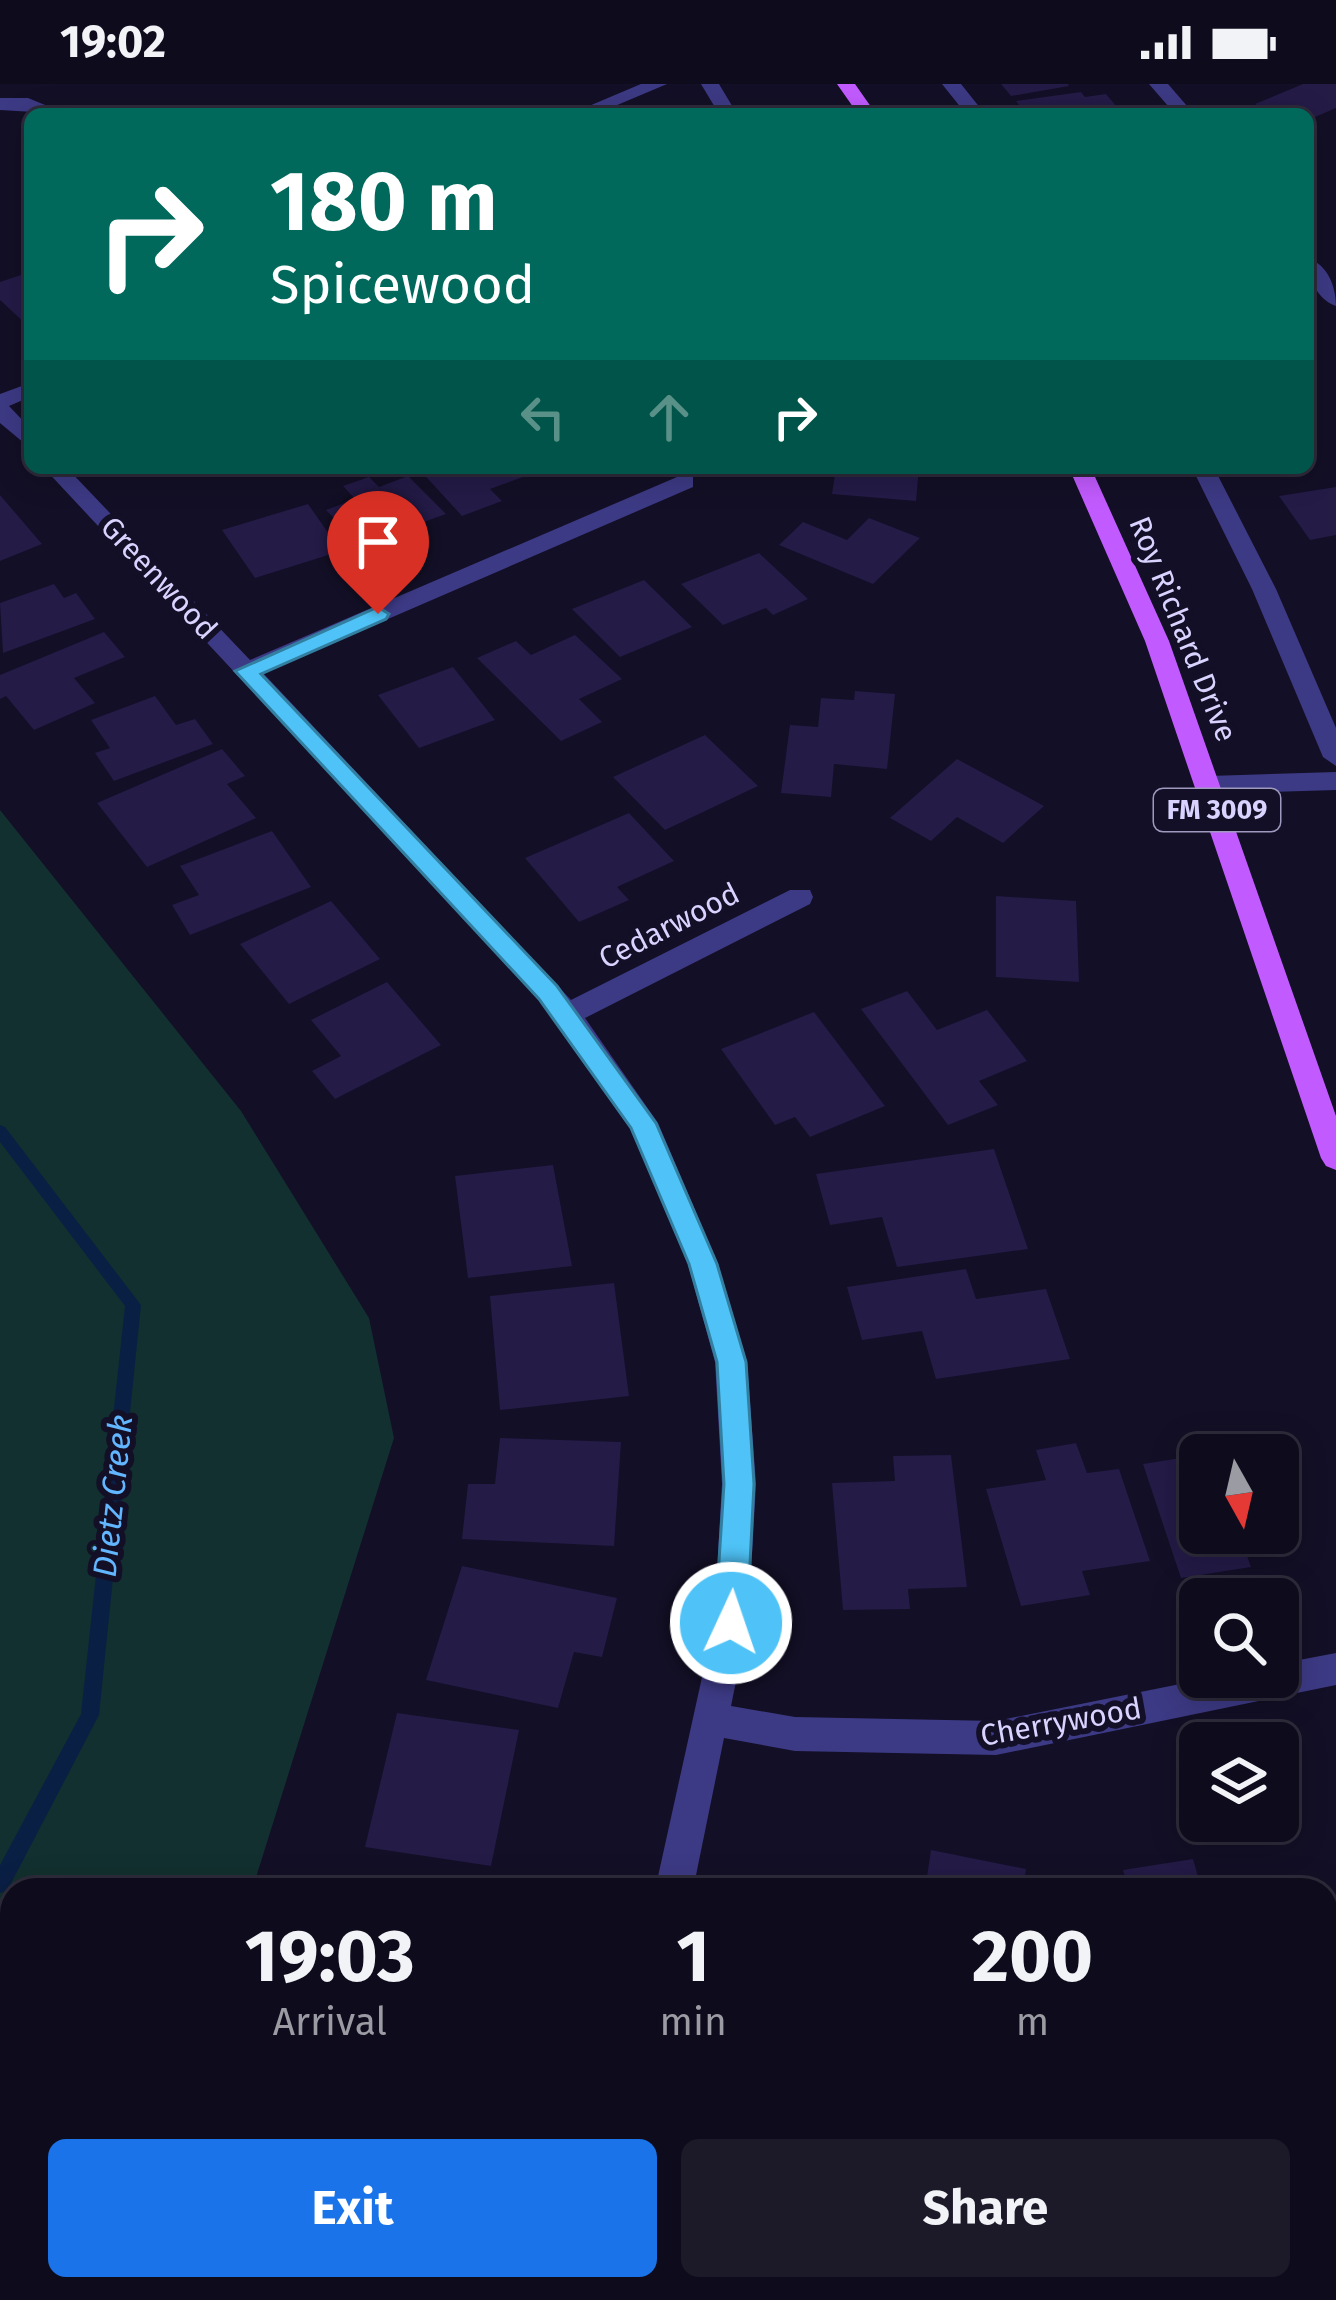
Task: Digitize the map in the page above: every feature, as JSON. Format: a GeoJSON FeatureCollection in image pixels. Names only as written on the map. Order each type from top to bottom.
{"type":"FeatureCollection","features":[{"type":"Feature","properties":{"kind":"main road","name":"Roy Richard Drive"},"geometry":{"type":"LineString","coordinates":[[1083,474],[1157,640],[1336,1159]]}},
{"type":"Feature","properties":{"kind":"street"},"geometry":{"type":"LineString","coordinates":[[595,108],[658,84]]}},
{"type":"Feature","properties":{"kind":"street"},"geometry":{"type":"LineString","coordinates":[[951,84],[971,108]]}},
{"type":"Feature","properties":{"kind":"street"},"geometry":{"type":"LineString","coordinates":[[1158,84],[1180,108]]}},
{"type":"Feature","properties":{"kind":"street"},"geometry":{"type":"LineString","coordinates":[[0,104],[40,108]]}},
{"type":"Feature","properties":{"kind":"street"},"geometry":{"type":"LineString","coordinates":[[1314,272],[1336,300]]}},
{"type":"Feature","properties":{"kind":"street"},"geometry":{"type":"LineString","coordinates":[[0,406],[24,434]]}},
{"type":"Feature","properties":{"kind":"street","name":"Greenwood"},"geometry":{"type":"LineString","coordinates":[[61,474],[567,1014],[643,1123],[703,1264],[731,1362],[739,1484],[732,1600],[677,1878]]}},
{"type":"Feature","properties":{"kind":"street"},"geometry":{"type":"LineString","coordinates":[[1206,474],[1264,589],[1336,758]]}},
{"type":"Feature","properties":{"kind":"street"},"geometry":{"type":"LineString","coordinates":[[247,671],[685,482]]}},
{"type":"Feature","properties":{"kind":"street"},"geometry":{"type":"LineString","coordinates":[[1209,785],[1336,781]]}},
{"type":"Feature","properties":{"kind":"street","name":"Cedarwood"},"geometry":{"type":"LineString","coordinates":[[567,1014],[800,897]]}},
{"type":"Feature","properties":{"kind":"street","name":"Cherrywood"},"geometry":{"type":"LineString","coordinates":[[711,1719],[795,1734],[996,1738],[1336,1669]]}},
{"type":"Feature","properties":{"kind":"green space"},"geometry":{"type":"Polygon","coordinates":[[[0,810],[241,1111],[369,1318],[394,1438],[256,1878],[0,1878],[0,810]]]}},
{"type":"Feature","properties":{"kind":"building"},"geometry":{"type":"Polygon","coordinates":[[[1001,84],[1068,84],[1069,86],[1011,96],[1001,84]]]}},
{"type":"Feature","properties":{"kind":"building"},"geometry":{"type":"Polygon","coordinates":[[[1303,84],[1336,84],[1336,108],[1314,117],[1314,108],[1255,104],[1303,84]]]}},
{"type":"Feature","properties":{"kind":"building"},"geometry":{"type":"Polygon","coordinates":[[[1081,92],[1085,97],[1106,94],[1118,108],[1021,108],[1016,101],[1081,92]]]}},
{"type":"Feature","properties":{"kind":"building"},"geometry":{"type":"Polygon","coordinates":[[[24,274],[24,322],[0,300],[0,282],[24,274]]]}},
{"type":"Feature","properties":{"kind":"building"},"geometry":{"type":"Polygon","coordinates":[[[424,474],[531,474],[490,489],[502,501],[462,516],[424,474]]]}},
{"type":"Feature","properties":{"kind":"building"},"geometry":{"type":"Polygon","coordinates":[[[835,474],[918,474],[916,501],[832,494],[835,474]]]}},
{"type":"Feature","properties":{"kind":"building"},"geometry":{"type":"Polygon","coordinates":[[[408,476],[446,514],[404,529],[414,539],[370,556],[326,510],[355,499],[343,486],[369,477],[379,487],[408,476]]]}},
{"type":"Feature","properties":{"kind":"building"},"geometry":{"type":"Polygon","coordinates":[[[1336,487],[1336,535],[1310,540],[1279,496],[1336,487]]]}},
{"type":"Feature","properties":{"kind":"building"},"geometry":{"type":"Polygon","coordinates":[[[0,495],[42,544],[0,561],[0,495]]]}},
{"type":"Feature","properties":{"kind":"building"},"geometry":{"type":"Polygon","coordinates":[[[308,504],[341,551],[255,578],[222,530],[308,504]]]}},
{"type":"Feature","properties":{"kind":"building"},"geometry":{"type":"Polygon","coordinates":[[[869,518],[920,538],[873,584],[779,545],[803,522],[847,540],[869,518]]]}},
{"type":"Feature","properties":{"kind":"building"},"geometry":{"type":"Polygon","coordinates":[[[759,553],[808,599],[773,615],[766,608],[723,625],[681,584],[759,553]]]}},
{"type":"Feature","properties":{"kind":"building"},"geometry":{"type":"Polygon","coordinates":[[[644,580],[692,627],[620,657],[572,609],[644,580]]]}},
{"type":"Feature","properties":{"kind":"building"},"geometry":{"type":"Polygon","coordinates":[[[54,584],[64,598],[76,593],[95,619],[3,653],[0,603],[54,584]]]}},
{"type":"Feature","properties":{"kind":"building"},"geometry":{"type":"Polygon","coordinates":[[[104,632],[125,657],[74,678],[95,703],[34,730],[6,696],[0,699],[0,675],[104,632]]]}},
{"type":"Feature","properties":{"kind":"building"},"geometry":{"type":"Polygon","coordinates":[[[575,635],[622,679],[579,699],[602,722],[561,741],[477,658],[516,641],[531,655],[575,635]]]}},
{"type":"Feature","properties":{"kind":"building"},"geometry":{"type":"Polygon","coordinates":[[[453,667],[495,720],[419,748],[378,695],[453,667]]]}},
{"type":"Feature","properties":{"kind":"building"},"geometry":{"type":"Polygon","coordinates":[[[855,691],[895,694],[887,769],[834,764],[831,797],[781,793],[790,725],[818,727],[821,698],[854,700],[855,691]]]}},
{"type":"Feature","properties":{"kind":"building"},"geometry":{"type":"Polygon","coordinates":[[[155,696],[176,725],[195,719],[213,744],[114,781],[95,753],[110,748],[91,720],[155,696]]]}},
{"type":"Feature","properties":{"kind":"building"},"geometry":{"type":"Polygon","coordinates":[[[705,735],[758,786],[665,830],[613,777],[705,735]]]}},
{"type":"Feature","properties":{"kind":"building"},"geometry":{"type":"Polygon","coordinates":[[[222,749],[245,776],[227,784],[256,818],[147,867],[97,803],[222,749]]]}},
{"type":"Feature","properties":{"kind":"building"},"geometry":{"type":"Polygon","coordinates":[[[957,759],[1044,806],[1003,843],[957,817],[931,841],[890,818],[957,759]]]}},
{"type":"Feature","properties":{"kind":"building"},"geometry":{"type":"Polygon","coordinates":[[[629,813],[674,861],[617,887],[629,900],[579,922],[525,858],[629,813]]]}},
{"type":"Feature","properties":{"kind":"building"},"geometry":{"type":"Polygon","coordinates":[[[272,831],[311,887],[190,935],[172,905],[199,895],[180,866],[272,831]]]}},
{"type":"Feature","properties":{"kind":"building"},"geometry":{"type":"Polygon","coordinates":[[[996,896],[1076,901],[1079,982],[996,977],[996,896]]]}},
{"type":"Feature","properties":{"kind":"building"},"geometry":{"type":"Polygon","coordinates":[[[331,901],[380,959],[289,1004],[240,944],[331,901]]]}},
{"type":"Feature","properties":{"kind":"building"},"geometry":{"type":"Polygon","coordinates":[[[387,982],[441,1045],[335,1099],[312,1071],[341,1056],[311,1020],[387,982]]]}},
{"type":"Feature","properties":{"kind":"building"},"geometry":{"type":"Polygon","coordinates":[[[907,991],[937,1030],[987,1010],[1027,1061],[979,1081],[998,1105],[948,1125],[861,1009],[907,991]]]}},
{"type":"Feature","properties":{"kind":"building"},"geometry":{"type":"Polygon","coordinates":[[[814,1012],[885,1106],[810,1137],[795,1117],[775,1125],[721,1049],[814,1012]]]}},
{"type":"Feature","properties":{"kind":"building"},"geometry":{"type":"Polygon","coordinates":[[[994,1149],[1028,1249],[897,1267],[882,1217],[830,1225],[816,1174],[994,1149]]]}},
{"type":"Feature","properties":{"kind":"building"},"geometry":{"type":"Polygon","coordinates":[[[553,1165],[572,1266],[468,1278],[455,1176],[553,1165]]]}},
{"type":"Feature","properties":{"kind":"building"},"geometry":{"type":"Polygon","coordinates":[[[966,1269],[976,1299],[1046,1289],[1070,1359],[936,1379],[922,1331],[862,1340],[847,1287],[966,1269]]]}},
{"type":"Feature","properties":{"kind":"building"},"geometry":{"type":"Polygon","coordinates":[[[614,1283],[629,1396],[500,1410],[490,1296],[614,1283]]]}},
{"type":"Feature","properties":{"kind":"building"},"geometry":{"type":"Polygon","coordinates":[[[500,1438],[621,1442],[614,1546],[462,1539],[468,1484],[495,1484],[500,1438]]]}},
{"type":"Feature","properties":{"kind":"building"},"geometry":{"type":"Polygon","coordinates":[[[1076,1443],[1087,1473],[1119,1469],[1150,1561],[1082,1571],[1090,1595],[1021,1606],[986,1489],[1046,1480],[1036,1450],[1076,1443]]]}},
{"type":"Feature","properties":{"kind":"building"},"geometry":{"type":"Polygon","coordinates":[[[951,1455],[967,1587],[908,1589],[910,1609],[843,1610],[832,1483],[895,1481],[893,1456],[951,1455]]]}},
{"type":"Feature","properties":{"kind":"building"},"geometry":{"type":"Polygon","coordinates":[[[1179,1458],[1179,1554],[1246,1554],[1251,1567],[1181,1578],[1143,1464],[1179,1458]]]}},
{"type":"Feature","properties":{"kind":"building"},"geometry":{"type":"Polygon","coordinates":[[[462,1566],[617,1598],[602,1657],[574,1652],[558,1708],[426,1680],[462,1566]]]}},
{"type":"Feature","properties":{"kind":"building"},"geometry":{"type":"Polygon","coordinates":[[[397,1713],[519,1730],[491,1866],[365,1847],[397,1713]]]}},
{"type":"Feature","properties":{"kind":"building"},"geometry":{"type":"Polygon","coordinates":[[[931,1850],[1026,1869],[1025,1878],[927,1878],[931,1850]]]}},
{"type":"Feature","properties":{"kind":"building"},"geometry":{"type":"Polygon","coordinates":[[[1193,1859],[1199,1878],[1125,1878],[1123,1870],[1193,1859]]]}},
{"type":"Feature","properties":{"kind":"waterway","name":"Dietz Creek"},"geometry":{"type":"LineString","coordinates":[[0,1131],[133,1305],[90,1715],[3,1878]]}},
{"type":"Feature","properties":{"kind":"route"},"geometry":{"type":"LineString","coordinates":[[378,614],[247,671],[548,992],[643,1123],[703,1264],[731,1362],[739,1484],[731,1623]]}}]}
